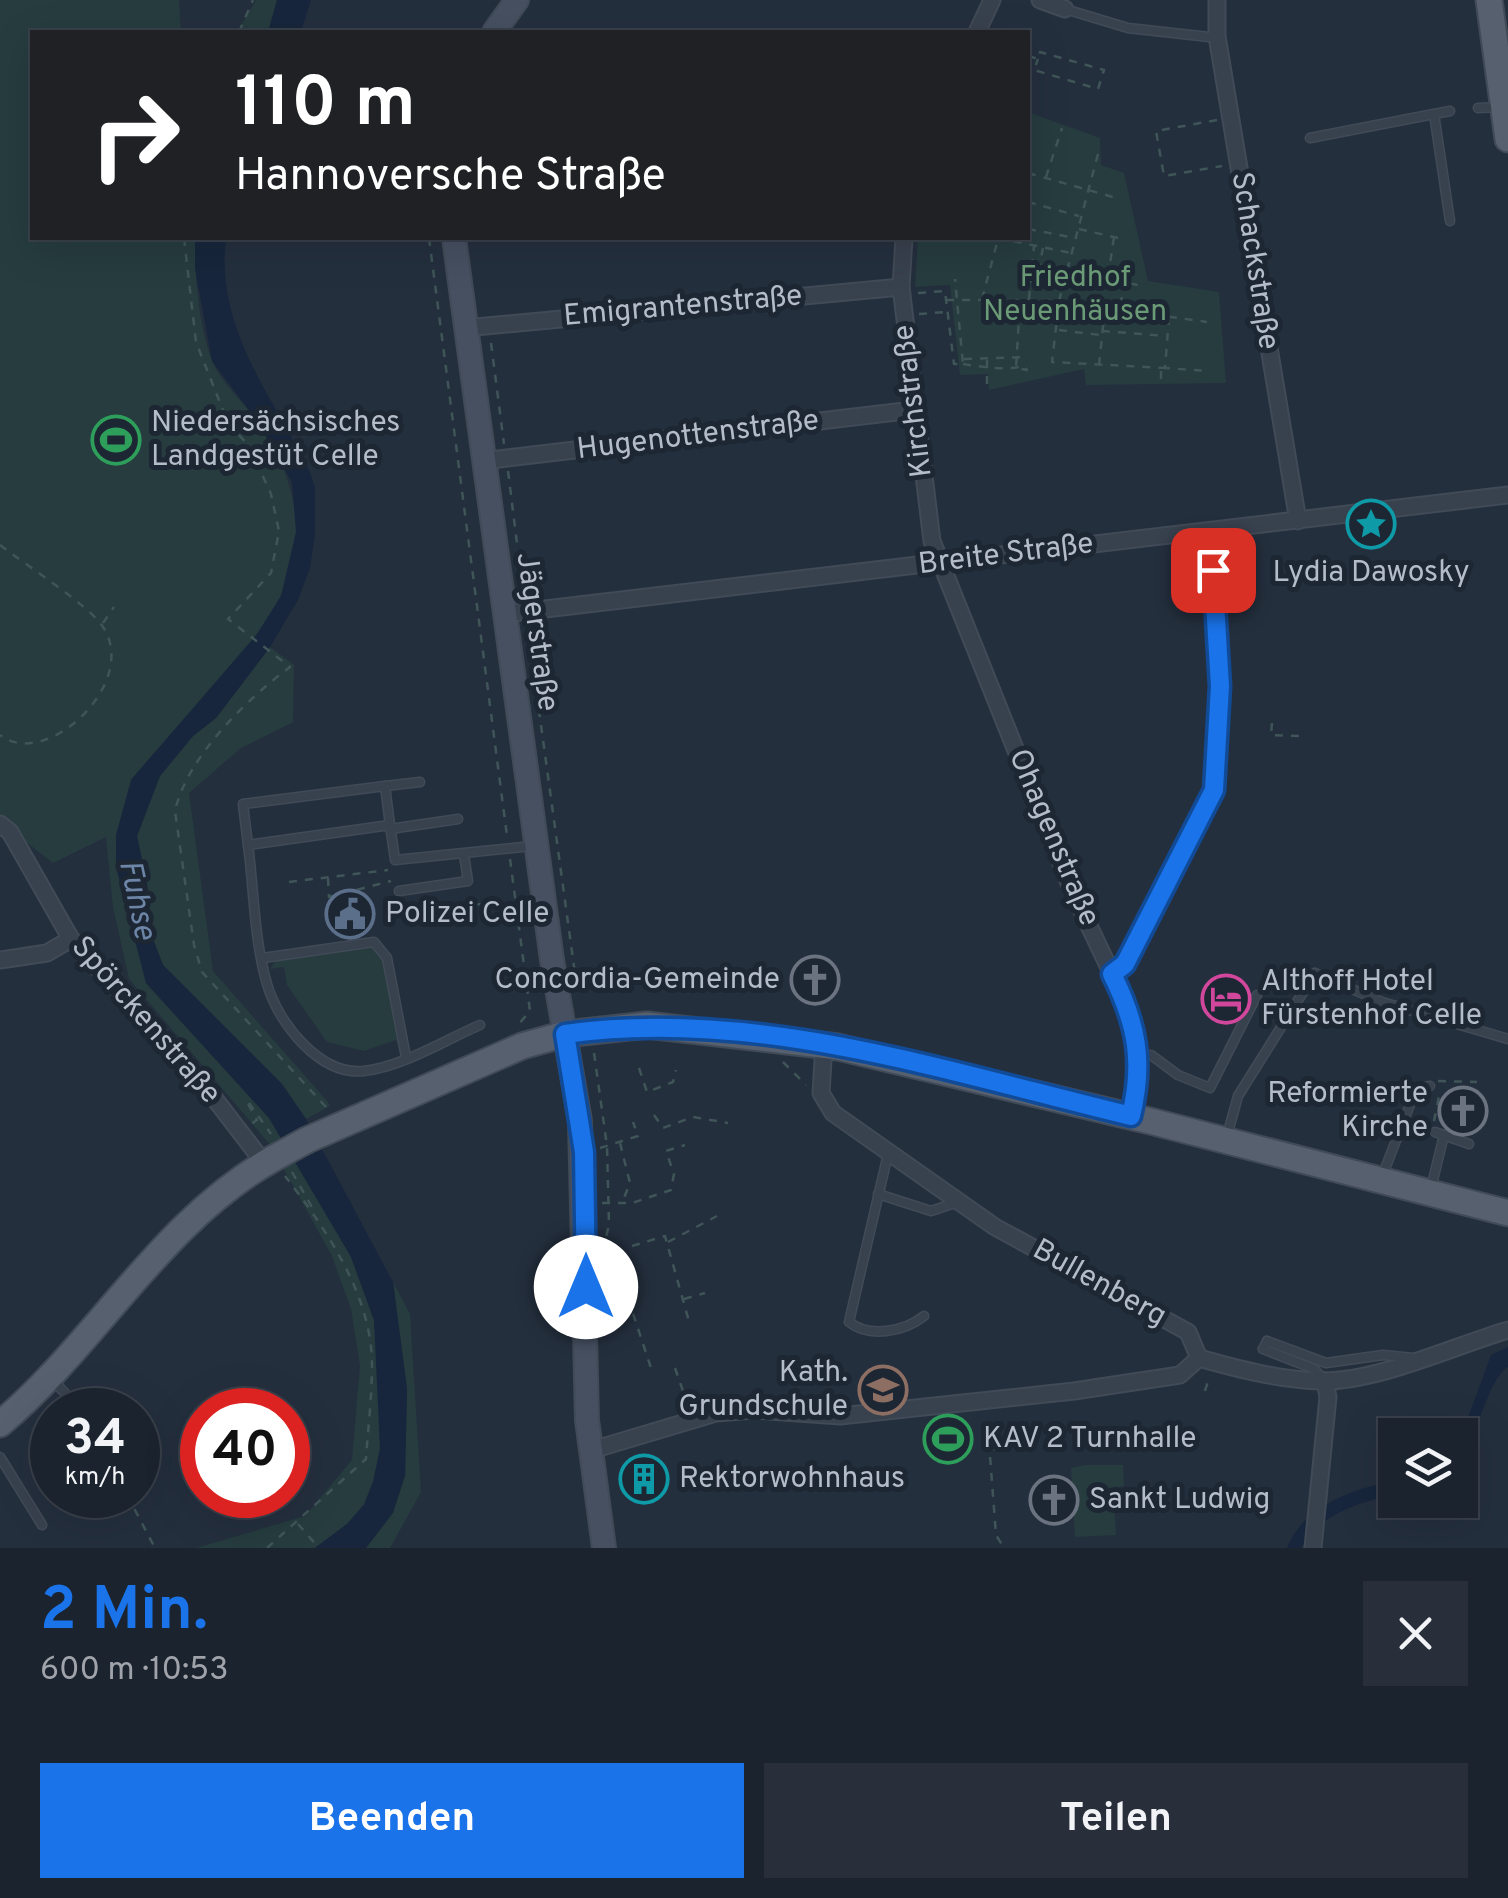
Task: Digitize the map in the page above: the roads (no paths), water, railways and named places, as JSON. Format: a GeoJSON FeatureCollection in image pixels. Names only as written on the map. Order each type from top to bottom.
{"type":"FeatureCollection","features":[{"type":"Feature","properties":{"kind":"main road"},"geometry":{"type":"LineString","coordinates":[[1488,0],[1491,107],[1508,139]]}},
{"type":"Feature","properties":{"kind":"main road"},"geometry":{"type":"LineString","coordinates":[[0,1424],[50,1377],[162,1247],[219,1195],[269,1160],[332,1127],[522,1046],[565,1034],[647,1025],[824,1044],[1503,1209]]}},
{"type":"Feature","properties":{"kind":"street"},"geometry":{"type":"LineString","coordinates":[[495,30],[517,0]]}},
{"type":"Feature","properties":{"kind":"street"},"geometry":{"type":"LineString","coordinates":[[978,30],[992,0]]}},
{"type":"Feature","properties":{"kind":"street"},"geometry":{"type":"LineString","coordinates":[[1040,0],[1066,9]]}},
{"type":"Feature","properties":{"kind":"street","name":"Schackstraße"},"geometry":{"type":"LineString","coordinates":[[1217,0],[1217,36],[1298,521]]}},
{"type":"Feature","properties":{"kind":"street","name":"Jägerstraße"},"geometry":{"type":"LineString","coordinates":[[454,240],[536,846],[597,1204],[589,1451],[604,1548]]}},
{"type":"Feature","properties":{"kind":"street","name":"Kirchstraße"},"geometry":{"type":"LineString","coordinates":[[904,240],[901,291],[913,410],[932,541],[941,563]]}},
{"type":"Feature","properties":{"kind":"street","name":"Emigrantenstraße"},"geometry":{"type":"LineString","coordinates":[[465,328],[901,291]]}},
{"type":"Feature","properties":{"kind":"street","name":"Hugenottenstraße"},"geometry":{"type":"LineString","coordinates":[[482,462],[913,410]]}},
{"type":"Feature","properties":{"kind":"street","name":"Breite Straße"},"geometry":{"type":"LineString","coordinates":[[503,614],[1508,496]]}},
{"type":"Feature","properties":{"kind":"street"},"geometry":{"type":"LineString","coordinates":[[1112,974],[1125,964],[1214,790],[1220,686],[1208,532]]}},
{"type":"Feature","properties":{"kind":"street","name":"Ohagenstraße"},"geometry":{"type":"LineString","coordinates":[[941,563],[1071,888],[1132,1014],[1140,1056],[1131,1116]]}},
{"type":"Feature","properties":{"kind":"street","name":"Spörckenstraße"},"geometry":{"type":"LineString","coordinates":[[0,824],[10,832],[71,939],[269,1160]]}},
{"type":"Feature","properties":{"kind":"street"},"geometry":{"type":"LineString","coordinates":[[0,960],[46,953],[71,939]]}},
{"type":"Feature","properties":{"kind":"street","name":"Bullenberg"},"geometry":{"type":"LineString","coordinates":[[824,1044],[821,1094],[833,1114],[995,1227],[1188,1332],[1198,1358]]}},
{"type":"Feature","properties":{"kind":"street"},"geometry":{"type":"LineString","coordinates":[[589,1451],[716,1413],[754,1410],[840,1416],[1074,1391],[1180,1374],[1198,1358],[1278,1377],[1325,1381],[1508,1330]]}},
{"type":"Feature","properties":{"kind":"street"},"geometry":{"type":"LineString","coordinates":[[1313,1544],[1328,1398],[1325,1381]]}},
{"type":"Feature","properties":{"kind":"lane"},"geometry":{"type":"LineString","coordinates":[[1066,9],[1128,28],[1210,37]]}},
{"type":"Feature","properties":{"kind":"lane"},"geometry":{"type":"LineString","coordinates":[[1310,138],[1450,111]]}},
{"type":"Feature","properties":{"kind":"lane"},"geometry":{"type":"LineString","coordinates":[[1434,114],[1450,221]]}},
{"type":"Feature","properties":{"kind":"lane"},"geometry":{"type":"LineString","coordinates":[[420,782],[243,804],[266,982],[281,1013],[324,1062],[358,1072],[480,1026]]}},
{"type":"Feature","properties":{"kind":"lane"},"geometry":{"type":"LineString","coordinates":[[384,786],[394,860],[464,851],[468,882],[400,891]]}},
{"type":"Feature","properties":{"kind":"lane"},"geometry":{"type":"LineString","coordinates":[[248,845],[458,819]]}},
{"type":"Feature","properties":{"kind":"lane"},"geometry":{"type":"LineString","coordinates":[[464,855],[536,846]]}},
{"type":"Feature","properties":{"kind":"lane"},"geometry":{"type":"LineString","coordinates":[[263,958],[374,942],[387,958],[406,1056]]}},
{"type":"Feature","properties":{"kind":"lane"},"geometry":{"type":"LineString","coordinates":[[1226,1140],[1238,1096],[1315,974],[1382,1002],[1508,1039]]}},
{"type":"Feature","properties":{"kind":"lane"},"geometry":{"type":"LineString","coordinates":[[1140,1056],[1151,1055],[1178,1076],[1210,1088],[1257,995]]}},
{"type":"Feature","properties":{"kind":"lane"},"geometry":{"type":"LineString","coordinates":[[1382,1180],[1416,1089],[1430,1086]]}},
{"type":"Feature","properties":{"kind":"lane"},"geometry":{"type":"LineString","coordinates":[[1429,1193],[1440,1134],[1469,1144]]}},
{"type":"Feature","properties":{"kind":"lane"},"geometry":{"type":"LineString","coordinates":[[888,1154],[849,1322],[858,1330],[889,1331],[912,1326],[924,1316]]}},
{"type":"Feature","properties":{"kind":"lane"},"geometry":{"type":"LineString","coordinates":[[878,1194],[931,1210],[958,1202]]}},
{"type":"Feature","properties":{"kind":"lane"},"geometry":{"type":"LineString","coordinates":[[1325,1381],[1314,1369],[1262,1349],[1267,1341],[1338,1364],[1383,1355],[1414,1358]]}},
{"type":"Feature","properties":{"kind":"lane"},"geometry":{"type":"LineString","coordinates":[[50,1377],[60,1388]]}},
{"type":"Feature","properties":{"kind":"lane"},"geometry":{"type":"LineString","coordinates":[[0,1457],[42,1526]]}},
{"type":"Feature","properties":{"kind":"water"},"geometry":{"type":"Polygon","coordinates":[[[277,0],[311,0],[302,30],[269,30],[277,0]]]}},
{"type":"Feature","properties":{"kind":"water","name":"Fuhse"},"geometry":{"type":"Polygon","coordinates":[[[195,240],[226,240],[225,270],[237,330],[309,470],[315,487],[315,534],[310,568],[298,600],[270,647],[216,718],[193,736],[160,776],[137,836],[147,884],[151,934],[163,965],[282,1084],[306,1119],[393,1282],[407,1389],[405,1476],[393,1513],[366,1548],[315,1548],[347,1524],[364,1505],[380,1449],[374,1320],[351,1257],[269,1118],[146,983],[116,867],[116,835],[131,780],[257,634],[281,596],[296,532],[292,482],[257,421],[212,361],[195,269],[195,240]]]}},
{"type":"Feature","properties":{"kind":"water"},"geometry":{"type":"Polygon","coordinates":[[[1508,1347],[1508,1367],[1494,1383],[1478,1423],[1478,1418],[1468,1418],[1491,1355],[1508,1347]]]}},
{"type":"Feature","properties":{"kind":"water"},"geometry":{"type":"Polygon","coordinates":[[[1378,1485],[1378,1499],[1330,1518],[1301,1548],[1287,1548],[1295,1533],[1317,1510],[1378,1485]]]}},
{"type":"Feature","properties":{"kind":"place","name":"Niedersächsisches Landgestüt Celle"},"geometry":{"type":"Point","coordinates":[116,440]}},
{"type":"Feature","properties":{"kind":"place","name":"Lydia Dawosky"},"geometry":{"type":"Point","coordinates":[1371,524]}},
{"type":"Feature","properties":{"kind":"place","name":"Polizei Celle"},"geometry":{"type":"Point","coordinates":[350,914]}},
{"type":"Feature","properties":{"kind":"place","name":"Concordia-Gemeinde"},"geometry":{"type":"Point","coordinates":[815,980]}},
{"type":"Feature","properties":{"kind":"place","name":"Althoff Hotel Fürstenhof Celle"},"geometry":{"type":"Point","coordinates":[1226,999]}},
{"type":"Feature","properties":{"kind":"place","name":"Reformierte Kirche"},"geometry":{"type":"Point","coordinates":[1463,1111]}},
{"type":"Feature","properties":{"kind":"place","name":"Kath. Grundschule"},"geometry":{"type":"Point","coordinates":[883,1390]}},
{"type":"Feature","properties":{"kind":"place","name":"KAV 2 Turnhalle"},"geometry":{"type":"Point","coordinates":[948,1439]}},
{"type":"Feature","properties":{"kind":"place","name":"Rektorwohnhaus"},"geometry":{"type":"Point","coordinates":[644,1479]}},
{"type":"Feature","properties":{"kind":"place","name":"Sankt Ludwig"},"geometry":{"type":"Point","coordinates":[1054,1500]}},
{"type":"Feature","properties":{"kind":"park label","name":"Friedhof Neuenhäusen"},"geometry":{"type":"Point","coordinates":[1075,295]}}]}
